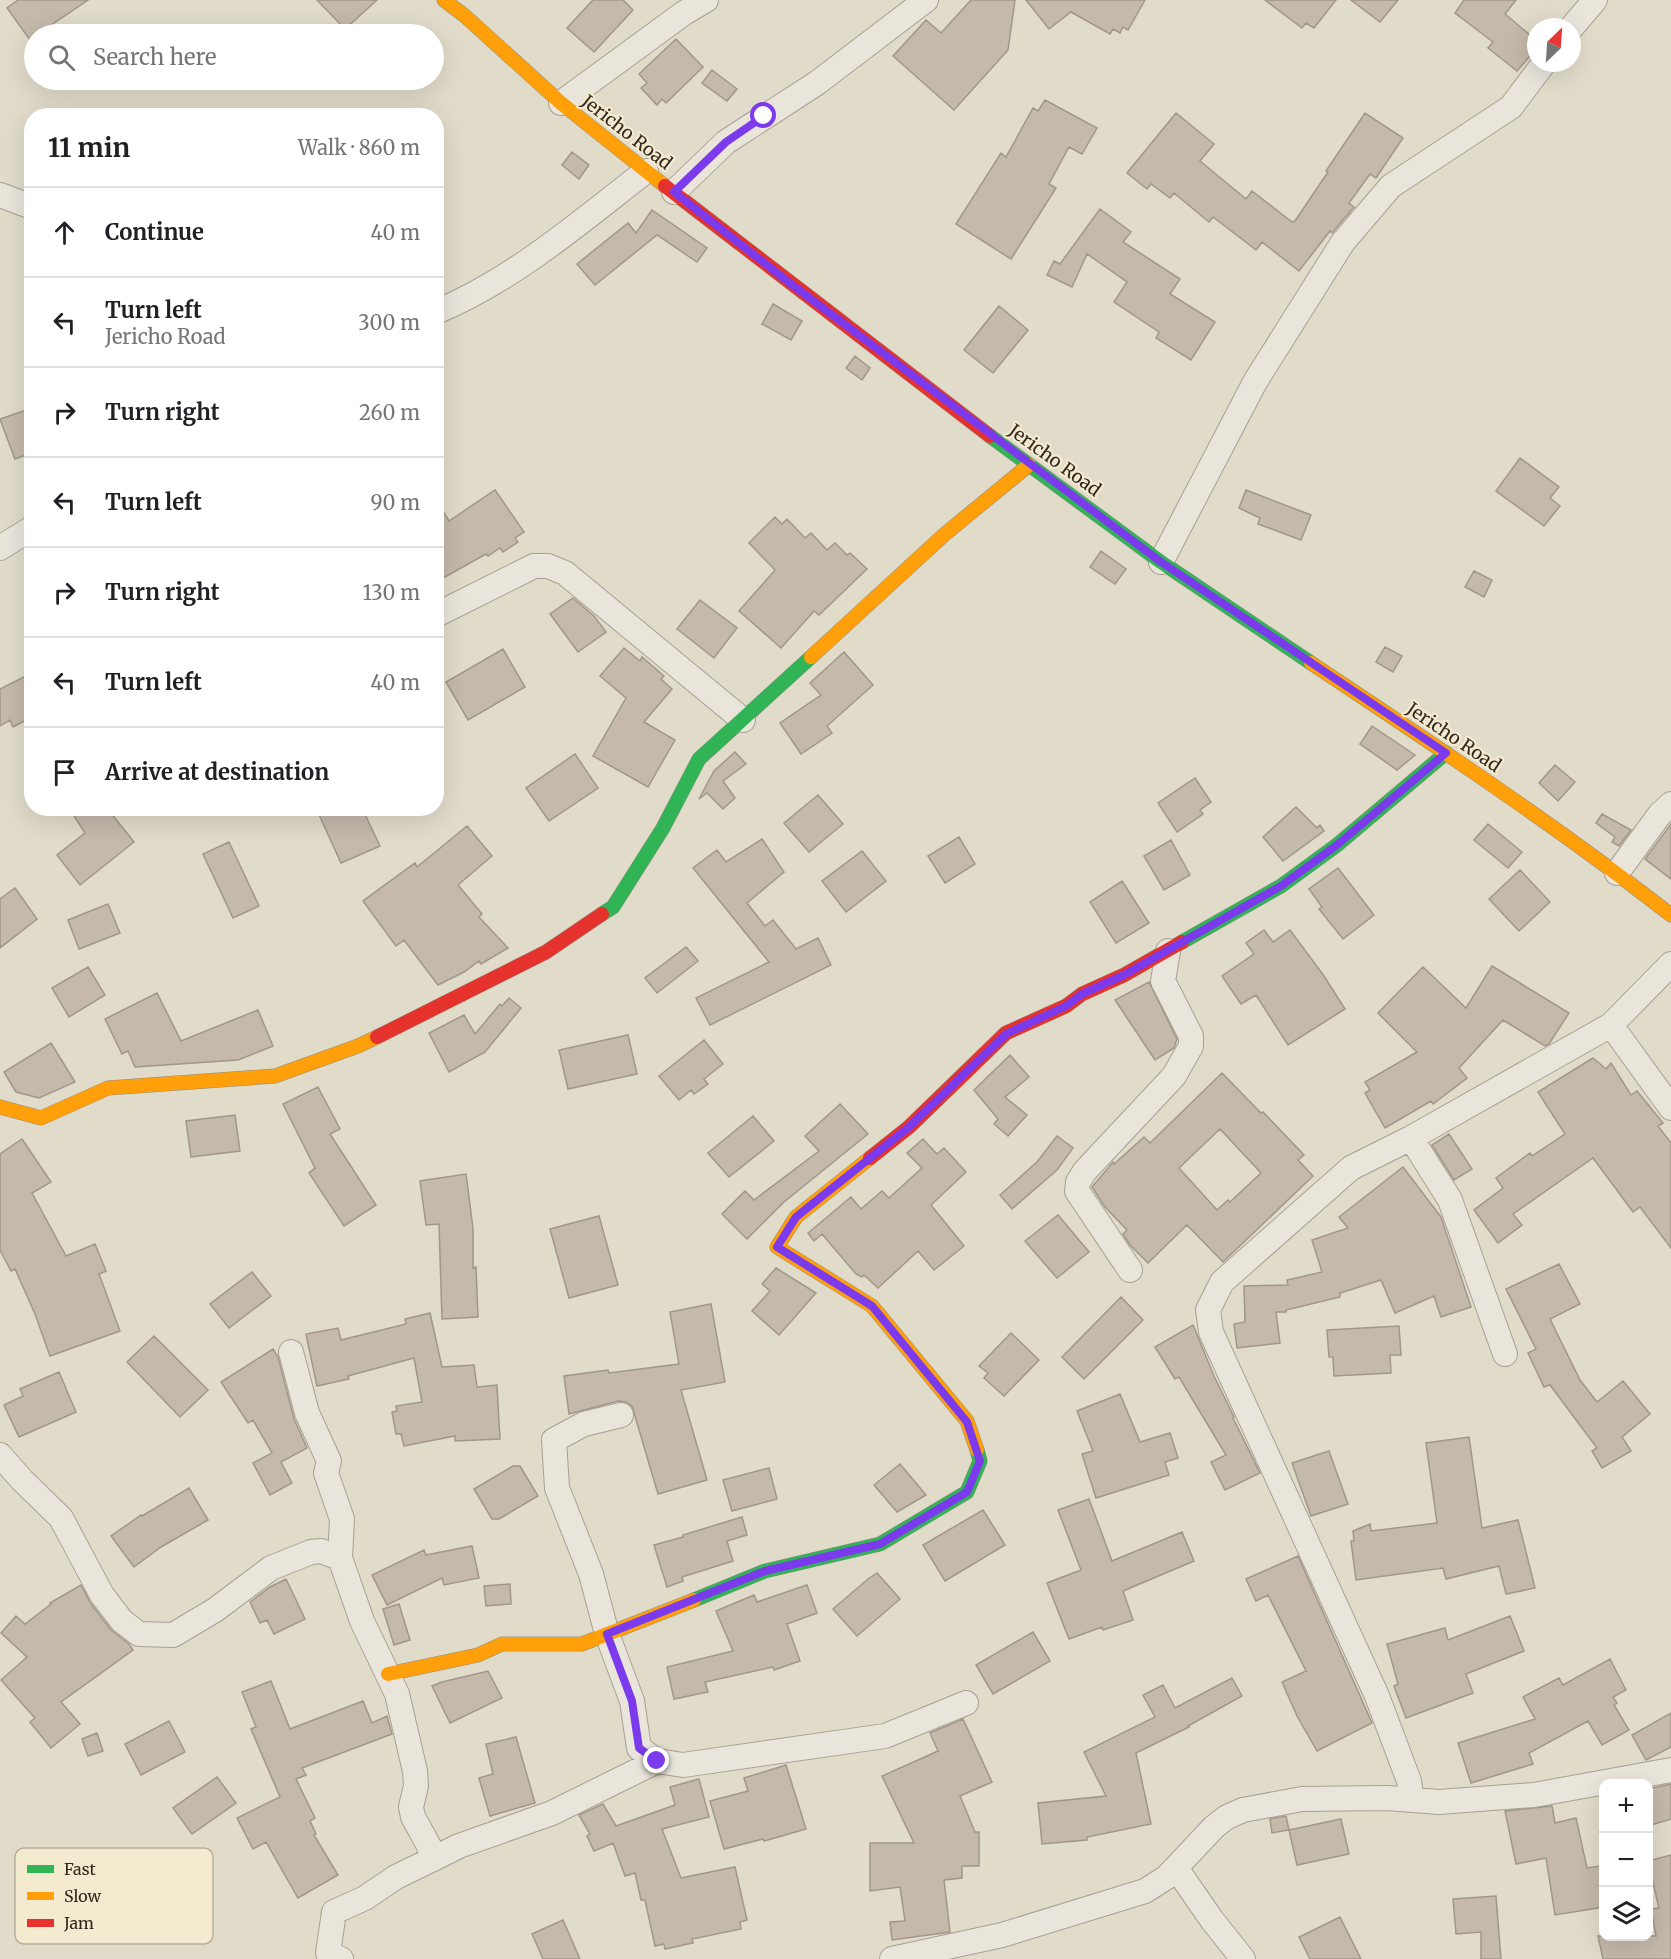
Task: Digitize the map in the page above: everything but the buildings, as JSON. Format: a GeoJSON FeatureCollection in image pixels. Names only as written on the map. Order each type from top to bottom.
{"type":"FeatureCollection","features":[{"type":"Feature","properties":{"kind":"street","name":"Jericho Road"},"geometry":{"type":"LineString","coordinates":[[444,0],[465,16],[561,103],[646,171],[1029,465],[1161,562],[1446,753],[1617,873],[1671,915]]}},
{"type":"Feature","properties":{"kind":"street"},"geometry":{"type":"LineString","coordinates":[[561,103],[684,13],[706,0]]}},
{"type":"Feature","properties":{"kind":"street"},"geometry":{"type":"LineString","coordinates":[[674,192],[726,142],[817,83],[926,0]]}},
{"type":"Feature","properties":{"kind":"street"},"geometry":{"type":"LineString","coordinates":[[1580,18],[1595,0]]}},
{"type":"Feature","properties":{"kind":"street"},"geometry":{"type":"LineString","coordinates":[[1161,562],[1255,382],[1343,242],[1391,186],[1511,106],[1537,72]]}},
{"type":"Feature","properties":{"kind":"street"},"geometry":{"type":"LineString","coordinates":[[444,309],[532,259],[646,171]]}},
{"type":"Feature","properties":{"kind":"street"},"geometry":{"type":"LineString","coordinates":[[0,195],[24,204]]}},
{"type":"Feature","properties":{"kind":"street"},"geometry":{"type":"LineString","coordinates":[[0,1107],[41,1118],[108,1088],[275,1076],[358,1046],[546,952],[614,907],[663,828],[699,759],[945,534],[1029,465]]}},
{"type":"Feature","properties":{"kind":"street"},"geometry":{"type":"LineString","coordinates":[[0,548],[24,533]]}},
{"type":"Feature","properties":{"kind":"street"},"geometry":{"type":"LineString","coordinates":[[444,611],[534,566],[548,566],[565,573],[743,720]]}},
{"type":"Feature","properties":{"kind":"street"},"geometry":{"type":"LineString","coordinates":[[388,1674],[478,1655],[502,1644],[582,1644],[765,1571],[880,1544],[967,1492],[980,1461],[967,1422],[872,1306],[777,1247],[796,1217],[909,1127],[1006,1034],[1124,975],[1281,886],[1337,845],[1446,753]]}},
{"type":"Feature","properties":{"kind":"street"},"geometry":{"type":"LineString","coordinates":[[1617,873],[1660,814],[1671,804]]}},
{"type":"Feature","properties":{"kind":"street"},"geometry":{"type":"LineString","coordinates":[[1130,1270],[1077,1191],[1078,1182],[1085,1171],[1174,1076],[1191,1047],[1191,1036],[1163,981],[1168,951]]}},
{"type":"Feature","properties":{"kind":"street"},"geometry":{"type":"LineString","coordinates":[[1412,1800],[1409,1781],[1377,1696],[1211,1332],[1208,1310],[1222,1282],[1351,1168],[1411,1138],[1611,1025],[1671,964]]}},
{"type":"Feature","properties":{"kind":"street"},"geometry":{"type":"LineString","coordinates":[[1611,1025],[1671,1108]]}},
{"type":"Feature","properties":{"kind":"street"},"geometry":{"type":"LineString","coordinates":[[1411,1138],[1450,1200],[1505,1353]]}},
{"type":"Feature","properties":{"kind":"street"},"geometry":{"type":"LineString","coordinates":[[291,1352],[306,1413],[329,1461],[326,1473],[342,1520],[340,1558],[362,1621],[397,1694],[416,1771],[416,1786],[411,1807],[413,1817],[429,1846],[431,1860]]}},
{"type":"Feature","properties":{"kind":"street"},"geometry":{"type":"LineString","coordinates":[[621,1415],[584,1424],[554,1440],[557,1488],[591,1574],[607,1634],[632,1701],[639,1748],[657,1761],[683,1765],[885,1736],[966,1703]]}},
{"type":"Feature","properties":{"kind":"street"},"geometry":{"type":"LineString","coordinates":[[0,1455],[61,1518],[102,1595],[122,1621],[139,1634],[173,1635],[215,1610],[272,1568],[311,1552],[321,1551],[340,1558]]}},
{"type":"Feature","properties":{"kind":"street"},"geometry":{"type":"LineString","coordinates":[[341,1959],[328,1953],[334,1912],[365,1898],[396,1877],[459,1846],[552,1813],[657,1761]]}},
{"type":"Feature","properties":{"kind":"street"},"geometry":{"type":"LineString","coordinates":[[892,1959],[1002,1935],[1145,1891],[1167,1877],[1214,1827],[1227,1817],[1243,1810],[1302,1799],[1387,1798],[1439,1802],[1534,1795],[1671,1770]]}},
{"type":"Feature","properties":{"kind":"street"},"geometry":{"type":"LineString","coordinates":[[1176,1868],[1212,1920],[1243,1959]]}},
{"type":"Feature","properties":{"kind":"traffic: fast"},"geometry":{"type":"LineString","coordinates":[[990,436],[1161,562],[1311,663]]}},
{"type":"Feature","properties":{"kind":"traffic: fast"},"geometry":{"type":"LineString","coordinates":[[602,914],[613,907],[663,828],[699,759],[811,657]]}},
{"type":"Feature","properties":{"kind":"traffic: fast"},"geometry":{"type":"LineString","coordinates":[[1182,942],[1281,886],[1337,845],[1446,753]]}},
{"type":"Feature","properties":{"kind":"traffic: fast"},"geometry":{"type":"LineString","coordinates":[[694,1600],[765,1571],[880,1544],[967,1492],[980,1461],[977,1450]]}},
{"type":"Feature","properties":{"kind":"traffic: slow"},"geometry":{"type":"LineString","coordinates":[[444,0],[465,16],[561,103],[665,186]]}},
{"type":"Feature","properties":{"kind":"traffic: slow"},"geometry":{"type":"LineString","coordinates":[[811,657],[945,534],[1029,465]]}},
{"type":"Feature","properties":{"kind":"traffic: slow"},"geometry":{"type":"LineString","coordinates":[[1311,663],[1538,817],[1671,915]]}},
{"type":"Feature","properties":{"kind":"traffic: slow"},"geometry":{"type":"LineString","coordinates":[[0,1107],[41,1118],[108,1088],[275,1076],[377,1037]]}},
{"type":"Feature","properties":{"kind":"traffic: slow"},"geometry":{"type":"LineString","coordinates":[[870,1158],[796,1217],[777,1247],[872,1306],[967,1421],[977,1450]]}},
{"type":"Feature","properties":{"kind":"traffic: slow"},"geometry":{"type":"LineString","coordinates":[[388,1674],[478,1655],[502,1644],[582,1644],[694,1600]]}},
{"type":"Feature","properties":{"kind":"traffic: jam"},"geometry":{"type":"LineString","coordinates":[[665,186],[990,436]]}},
{"type":"Feature","properties":{"kind":"traffic: jam"},"geometry":{"type":"LineString","coordinates":[[377,1037],[546,952],[602,914]]}},
{"type":"Feature","properties":{"kind":"traffic: jam"},"geometry":{"type":"LineString","coordinates":[[870,1158],[909,1127],[1006,1033],[1066,1006],[1082,994],[1124,975],[1182,942]]}},
{"type":"Feature","properties":{"kind":"route"},"geometry":{"type":"LineString","coordinates":[[657,1761],[639,1748],[632,1701],[607,1634],[765,1571],[880,1544],[967,1492],[980,1461],[967,1422],[872,1306],[777,1247],[796,1217],[909,1127],[1006,1034],[1124,975],[1281,886],[1337,845],[1446,753],[1161,562],[1029,465],[674,192],[726,142],[764,116]]}}]}
